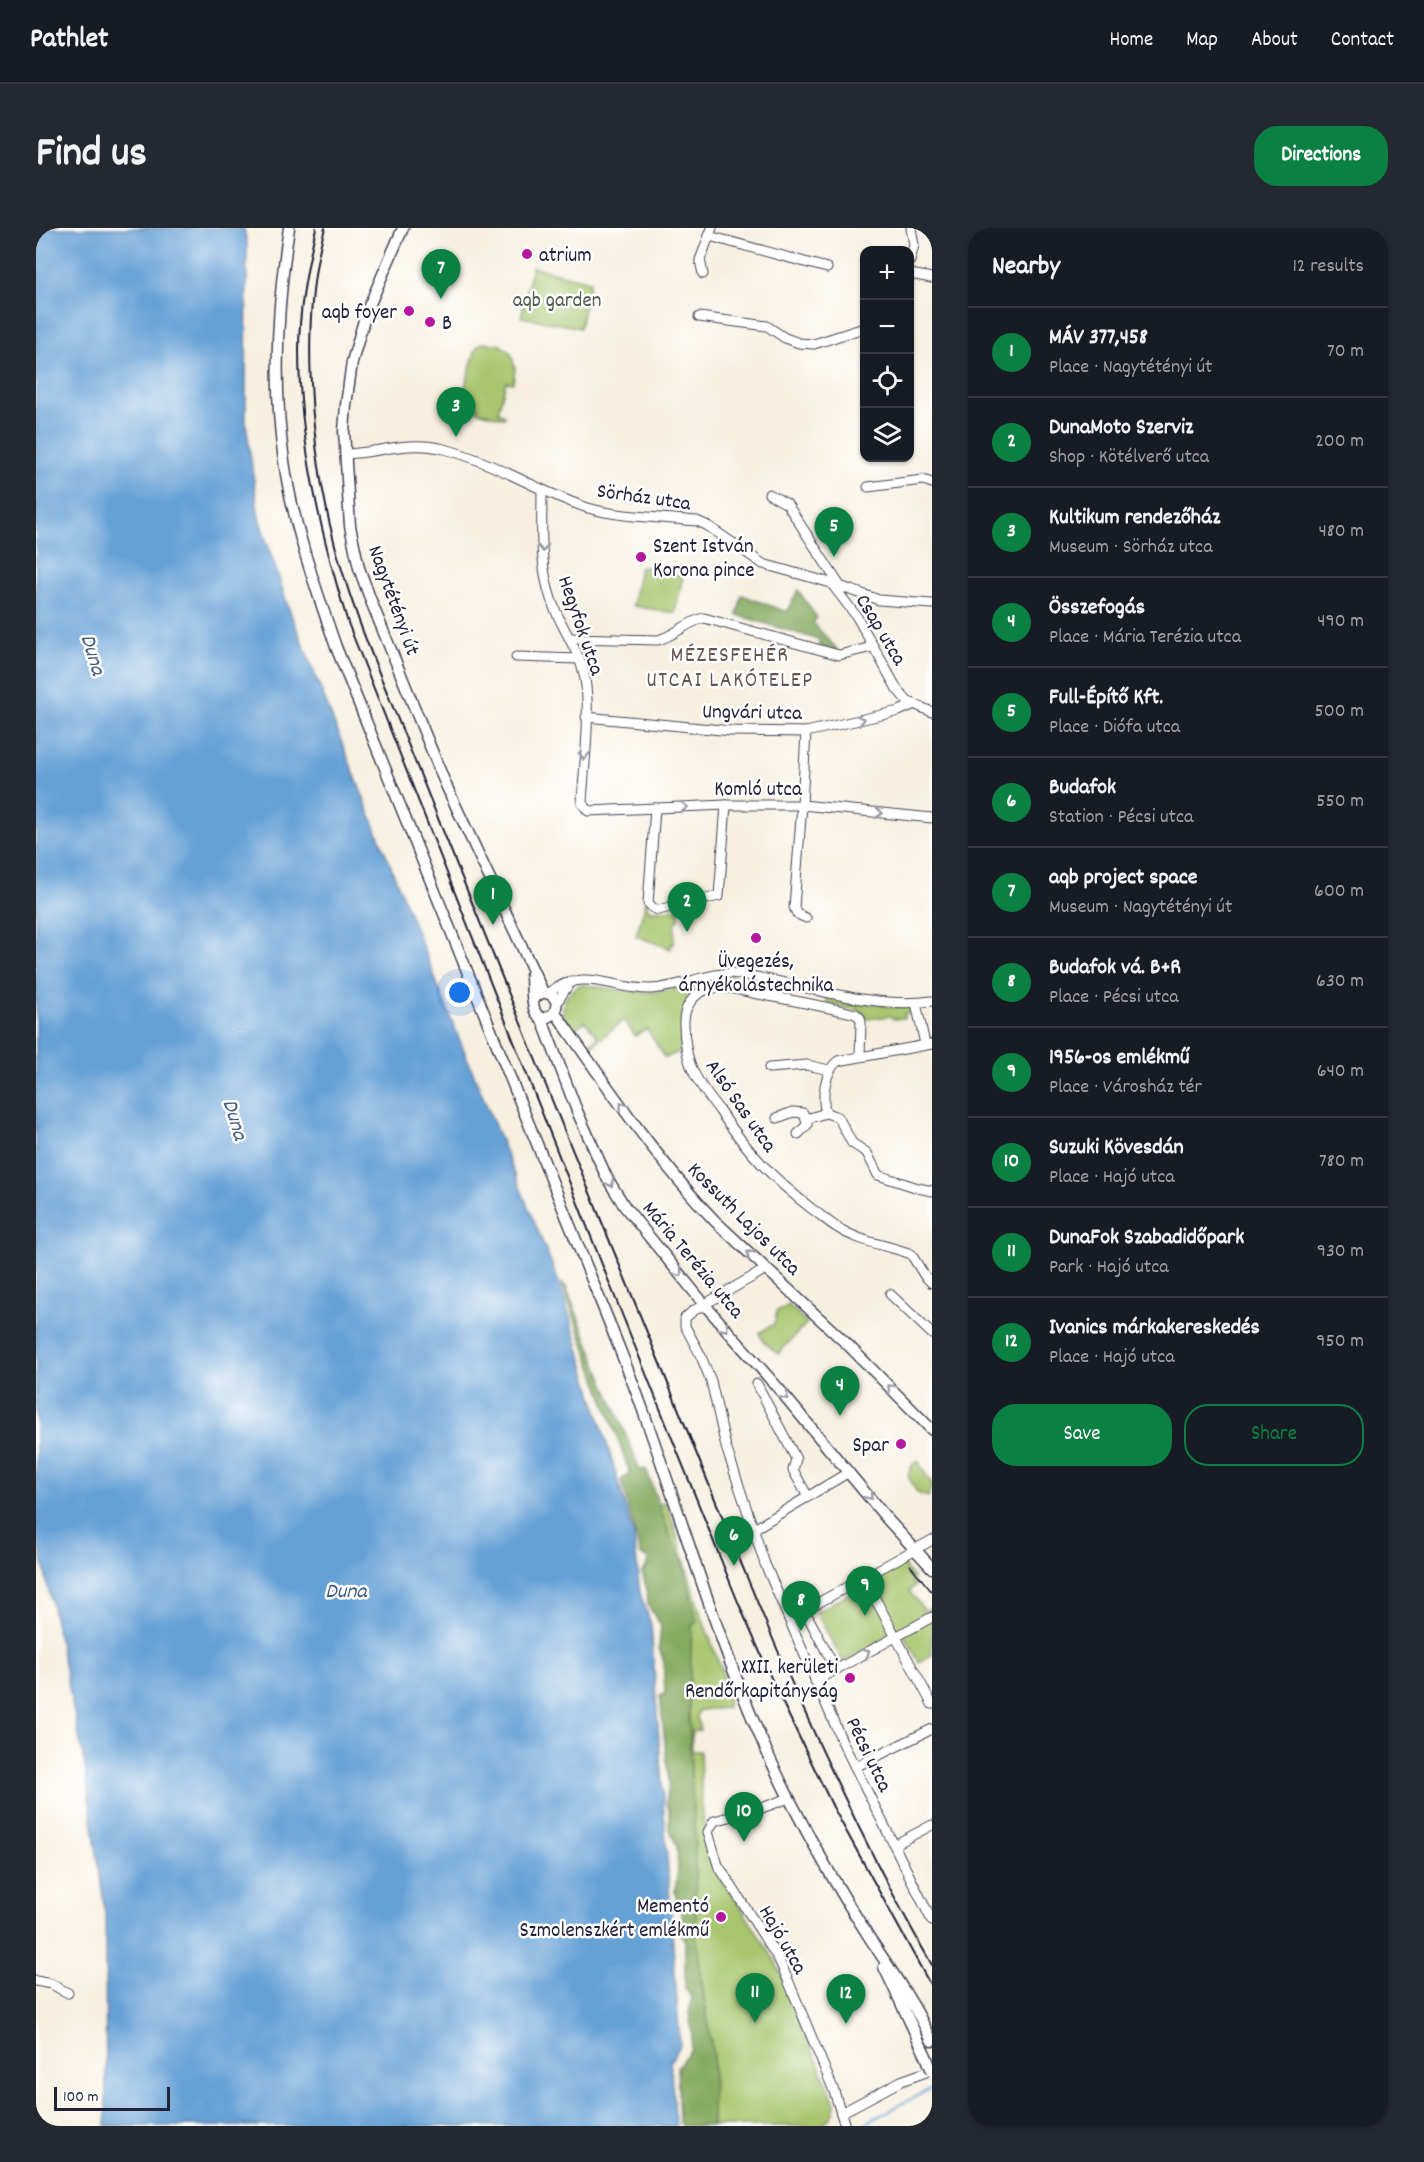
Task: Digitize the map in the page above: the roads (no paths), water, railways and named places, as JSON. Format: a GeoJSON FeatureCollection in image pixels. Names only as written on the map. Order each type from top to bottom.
{"type":"FeatureCollection","features":[{"type":"Feature","properties":{"kind":"main road"},"geometry":{"type":"LineString","coordinates":[[289,228],[277,340],[284,462],[309,569],[336,647],[645,1415],[714,1620],[766,1749],[789,1798],[828,1870],[901,1983],[932,2041]]}},
{"type":"Feature","properties":{"kind":"main road","name":"Nagytétényi út"},"geometry":{"type":"LineString","coordinates":[[403,228],[380,279],[356,342],[346,405],[345,454],[350,526],[359,568],[371,601],[445,783],[542,995]]}},
{"type":"Feature","properties":{"kind":"main road"},"geometry":{"type":"LineString","coordinates":[[542,995],[551,1011],[533,1009],[542,995]]}},
{"type":"Feature","properties":{"kind":"main road","name":"Mária Terézia utca"},"geometry":{"type":"LineString","coordinates":[[551,1011],[551,1046],[577,1111],[616,1193],[636,1222],[704,1304],[932,1568]]}},
{"type":"Feature","properties":{"kind":"main road","name":"Kossuth Lajos utca"},"geometry":{"type":"LineString","coordinates":[[551,1011],[680,1183],[715,1221],[849,1346],[932,1430]]}},
{"type":"Feature","properties":{"kind":"main road"},"geometry":{"type":"LineString","coordinates":[[871,1939],[926,2056],[929,2072]]}},
{"type":"Feature","properties":{"kind":"street"},"geometry":{"type":"LineString","coordinates":[[911,228],[913,246]]}},
{"type":"Feature","properties":{"kind":"street"},"geometry":{"type":"LineString","coordinates":[[703,274],[700,261],[711,230],[827,268]]}},
{"type":"Feature","properties":{"kind":"street"},"geometry":{"type":"LineString","coordinates":[[914,275],[932,278]]}},
{"type":"Feature","properties":{"kind":"street"},"geometry":{"type":"LineString","coordinates":[[699,317],[767,326],[785,338],[799,343],[814,344],[860,329]]}},
{"type":"Feature","properties":{"kind":"street","name":"Sörház utca"},"geometry":{"type":"LineString","coordinates":[[345,454],[358,454],[394,446],[440,448],[471,458],[586,507],[609,513],[697,521],[708,526],[763,564],[879,600],[932,604]]}},
{"type":"Feature","properties":{"kind":"street"},"geometry":{"type":"LineString","coordinates":[[868,487],[923,480],[932,483]]}},
{"type":"Feature","properties":{"kind":"street","name":"Hegyfok utca"},"geometry":{"type":"LineString","coordinates":[[542,490],[542,550],[546,584],[551,601],[579,659],[585,684],[586,717],[582,803],[584,808]]}},
{"type":"Feature","properties":{"kind":"street","name":"Csap utca"},"geometry":{"type":"LineString","coordinates":[[769,494],[787,504],[835,585],[857,617],[897,689],[908,701],[932,712]]}},
{"type":"Feature","properties":{"kind":"street"},"geometry":{"type":"LineString","coordinates":[[570,638],[658,640],[695,620],[710,619],[832,653],[845,654],[872,647]]}},
{"type":"Feature","properties":{"kind":"street"},"geometry":{"type":"LineString","coordinates":[[516,657],[579,659]]}},
{"type":"Feature","properties":{"kind":"street","name":"Ungvári utca"},"geometry":{"type":"LineString","coordinates":[[586,717],[732,731],[806,732],[899,711],[915,704]]}},
{"type":"Feature","properties":{"kind":"street"},"geometry":{"type":"LineString","coordinates":[[806,732],[794,907],[796,914],[806,918]]}},
{"type":"Feature","properties":{"kind":"street"},"geometry":{"type":"LineString","coordinates":[[655,808],[648,903],[652,908],[658,910],[719,896],[726,805]]}},
{"type":"Feature","properties":{"kind":"street","name":"Komló utca"},"geometry":{"type":"LineString","coordinates":[[584,808],[588,811],[726,805],[802,805],[932,818]]}},
{"type":"Feature","properties":{"kind":"street"},"geometry":{"type":"LineString","coordinates":[[542,995],[559,985],[589,979],[619,986],[649,989],[710,975],[731,973],[885,1002],[916,1004],[932,1001]]}},
{"type":"Feature","properties":{"kind":"street"},"geometry":{"type":"LineString","coordinates":[[551,1011],[572,981]]}},
{"type":"Feature","properties":{"kind":"street","name":"Alsó Sas utca"},"geometry":{"type":"LineString","coordinates":[[816,1004],[732,989],[706,990],[691,1000],[685,1011],[685,1038],[692,1070],[746,1149],[766,1171],[837,1228],[857,1238],[913,1256],[924,1275],[932,1283]]}},
{"type":"Feature","properties":{"kind":"street"},"geometry":{"type":"LineString","coordinates":[[819,989],[816,1004],[856,1014],[860,1018],[860,1056]]}},
{"type":"Feature","properties":{"kind":"street"},"geometry":{"type":"LineString","coordinates":[[916,1004],[932,1055]]}},
{"type":"Feature","properties":{"kind":"street"},"geometry":{"type":"LineString","coordinates":[[826,1113],[824,1105],[829,1070],[838,1060],[929,1044]]}},
{"type":"Feature","properties":{"kind":"street"},"geometry":{"type":"LineString","coordinates":[[769,1068],[807,1065],[829,1070]]}},
{"type":"Feature","properties":{"kind":"street"},"geometry":{"type":"LineString","coordinates":[[777,1118],[793,1113],[803,1113],[807,1125],[798,1134]]}},
{"type":"Feature","properties":{"kind":"street"},"geometry":{"type":"LineString","coordinates":[[806,1119],[826,1113],[838,1117],[852,1143],[867,1153],[878,1175],[932,1191]]}},
{"type":"Feature","properties":{"kind":"street"},"geometry":{"type":"LineString","coordinates":[[704,1304],[766,1269]]}},
{"type":"Feature","properties":{"kind":"street"},"geometry":{"type":"LineString","coordinates":[[890,1294],[932,1334]]}},
{"type":"Feature","properties":{"kind":"street","name":"Pécsi utca"},"geometry":{"type":"LineString","coordinates":[[704,1304],[685,1318],[685,1326],[708,1374],[726,1447],[765,1564],[855,1767],[932,1921]]}},
{"type":"Feature","properties":{"kind":"street"},"geometry":{"type":"LineString","coordinates":[[757,1384],[796,1460],[793,1470],[808,1497]]}},
{"type":"Feature","properties":{"kind":"street"},"geometry":{"type":"LineString","coordinates":[[754,1529],[849,1472]]}},
{"type":"Feature","properties":{"kind":"street"},"geometry":{"type":"LineString","coordinates":[[789,1619],[932,1540]]}},
{"type":"Feature","properties":{"kind":"street"},"geometry":{"type":"LineString","coordinates":[[864,1578],[932,1704]]}},
{"type":"Feature","properties":{"kind":"street"},"geometry":{"type":"LineString","coordinates":[[805,1611],[836,1670]]}},
{"type":"Feature","properties":{"kind":"street"},"geometry":{"type":"LineString","coordinates":[[815,1681],[932,1617]]}},
{"type":"Feature","properties":{"kind":"street"},"geometry":{"type":"LineString","coordinates":[[855,1767],[932,1729]]}},
{"type":"Feature","properties":{"kind":"street","name":"Hajó utca"},"geometry":{"type":"LineString","coordinates":[[789,1798],[714,1821],[708,1832],[718,1865],[779,1960],[808,2027],[845,2126]]}},
{"type":"Feature","properties":{"kind":"street"},"geometry":{"type":"LineString","coordinates":[[894,1845],[932,1825]]}},
{"type":"Feature","properties":{"kind":"street"},"geometry":{"type":"LineString","coordinates":[[36,1981],[51,1984],[68,1993]]}},
{"type":"Feature","properties":{"kind":"street"},"geometry":{"type":"LineString","coordinates":[[841,2113],[901,2081],[929,2072]]}},
{"type":"Feature","properties":{"kind":"water","name":"Duna"},"geometry":{"type":"Polygon","coordinates":[[[36,228],[244,228],[247,244],[246,422],[259,518],[289,609],[452,1021],[561,1287],[634,1536],[640,1593],[651,1624],[680,2046],[670,2061],[676,2126],[106,2126],[105,1913],[84,1761],[36,1530],[36,228]]]}},
{"type":"Feature","properties":{"kind":"waterway"},"geometry":{"type":"LineString","coordinates":[[860,2126],[932,2088]]}},
{"type":"Feature","properties":{"kind":"tram line"},"geometry":{"type":"LineString","coordinates":[[910,1565],[932,1592]]}},
{"type":"Feature","properties":{"kind":"railway"},"geometry":{"type":"LineString","coordinates":[[316,228],[300,319],[300,385],[313,488],[348,623],[738,1602],[775,1687],[833,1807],[932,1988]]}},
{"type":"Feature","properties":{"kind":"railway"},"geometry":{"type":"LineString","coordinates":[[325,228],[312,298],[310,337],[313,416],[323,491],[346,584],[556,1112],[742,1566],[831,1769],[896,1900],[932,1965]]}},
{"type":"Feature","properties":{"kind":"place","name":"atrium"},"geometry":{"type":"Point","coordinates":[527,254]}},
{"type":"Feature","properties":{"kind":"place","name":"aqb project space"},"geometry":{"type":"Point","coordinates":[441,299]}},
{"type":"Feature","properties":{"kind":"place","name":"aqb foyer"},"geometry":{"type":"Point","coordinates":[409,311]}},
{"type":"Feature","properties":{"kind":"place","name":"B"},"geometry":{"type":"Point","coordinates":[430,322]}},
{"type":"Feature","properties":{"kind":"place","name":"Kultikum rendezőház"},"geometry":{"type":"Point","coordinates":[456,437]}},
{"type":"Feature","properties":{"kind":"place","name":"Szent István Korona pince"},"geometry":{"type":"Point","coordinates":[641,557]}},
{"type":"Feature","properties":{"kind":"place","name":"Full-Építő Kft."},"geometry":{"type":"Point","coordinates":[834,557]}},
{"type":"Feature","properties":{"kind":"place","name":"MÁV 377,458"},"geometry":{"type":"Point","coordinates":[493,925]}},
{"type":"Feature","properties":{"kind":"place","name":"DunaMoto Szerviz"},"geometry":{"type":"Point","coordinates":[687,932]}},
{"type":"Feature","properties":{"kind":"place","name":"Üvegezés, árnyékolástechnika"},"geometry":{"type":"Point","coordinates":[756,938]}},
{"type":"Feature","properties":{"kind":"place","name":"Összefogás"},"geometry":{"type":"Point","coordinates":[840,1416]}},
{"type":"Feature","properties":{"kind":"place","name":"Spar"},"geometry":{"type":"Point","coordinates":[901,1444]}},
{"type":"Feature","properties":{"kind":"place","name":"Budafok"},"geometry":{"type":"Point","coordinates":[734,1566]}},
{"type":"Feature","properties":{"kind":"place","name":"1956-os emlékmű"},"geometry":{"type":"Point","coordinates":[865,1616]}},
{"type":"Feature","properties":{"kind":"place","name":"Budafok vá. B+R"},"geometry":{"type":"Point","coordinates":[801,1631]}},
{"type":"Feature","properties":{"kind":"place","name":"XXII. kerületi Rendőrkapitányság"},"geometry":{"type":"Point","coordinates":[850,1678]}},
{"type":"Feature","properties":{"kind":"place","name":"Suzuki Kövesdán"},"geometry":{"type":"Point","coordinates":[744,1842]}},
{"type":"Feature","properties":{"kind":"place","name":"Mementó Szmolenszkért emlékmű"},"geometry":{"type":"Point","coordinates":[721,1917]}},
{"type":"Feature","properties":{"kind":"place","name":"DunaFok Szabadidőpark"},"geometry":{"type":"Point","coordinates":[755,2023]}},
{"type":"Feature","properties":{"kind":"place","name":"Ivanics márkakereskedés"},"geometry":{"type":"Point","coordinates":[846,2024]}},
{"type":"Feature","properties":{"kind":"district","name":"MÉZESFEHÉR UTCAI LAKÓTELEP"},"geometry":{"type":"Point","coordinates":[730,666]}},
{"type":"Feature","properties":{"kind":"park label","name":"aqb garden"},"geometry":{"type":"Point","coordinates":[557,299]}}]}
